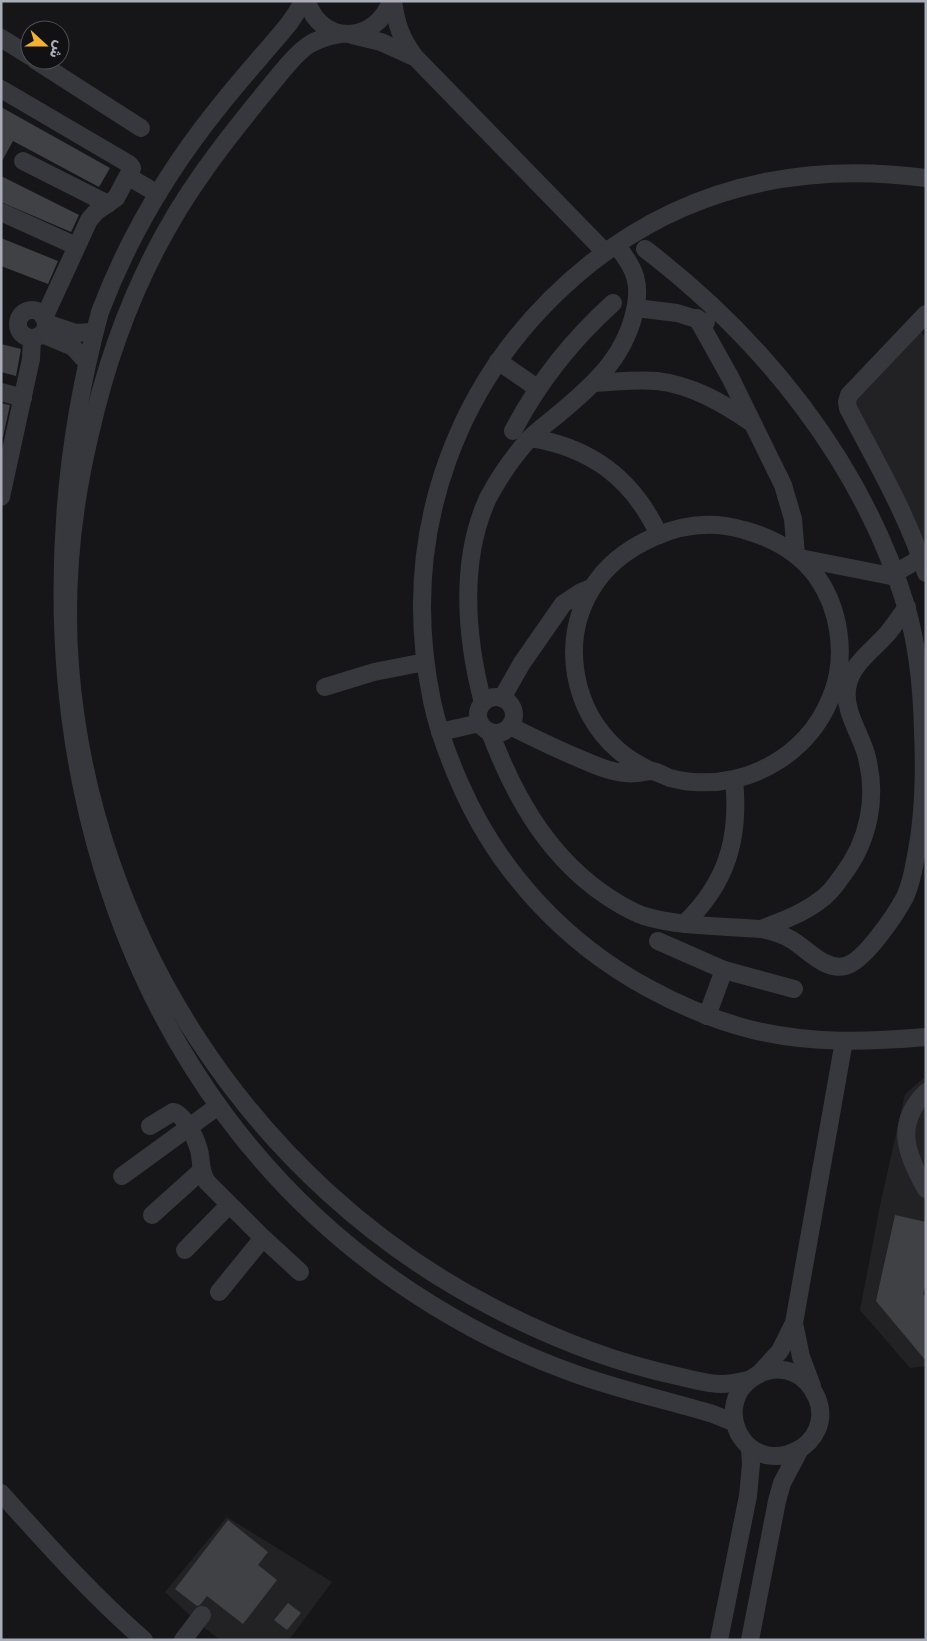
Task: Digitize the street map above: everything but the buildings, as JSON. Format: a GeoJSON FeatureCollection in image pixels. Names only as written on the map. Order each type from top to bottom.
{"type":"FeatureCollection","features":[{"type":"Feature","properties":{"kind":"street"},"geometry":{"type":"LineString","coordinates":[[305,1],[317,21],[328,29],[381,42],[415,57]]}},
{"type":"Feature","properties":{"kind":"street"},"geometry":{"type":"LineString","coordinates":[[54,479],[69,408],[83,358],[118,268],[158,194],[190,144],[292,21],[305,1]]}},
{"type":"Feature","properties":{"kind":"street"},"geometry":{"type":"LineString","coordinates":[[392,1],[387,12],[377,24],[364,32],[345,34],[311,43],[293,59],[224,141],[198,178],[155,252],[120,330],[106,370],[85,453],[70,551],[68,608],[70,664],[76,720],[86,776],[100,830],[140,936],[162,981],[212,1063],[248,1109],[293,1159],[342,1205],[386,1240],[431,1272],[485,1304],[541,1331],[600,1354],[660,1372],[714,1384],[726,1384],[753,1377],[770,1370],[788,1371],[804,1379],[813,1388]]}},
{"type":"Feature","properties":{"kind":"street"},"geometry":{"type":"LineString","coordinates":[[392,1],[397,27],[403,41],[415,57],[611,249],[627,258],[636,277],[638,298],[636,308],[628,336],[613,362],[594,383],[530,438],[514,456],[492,492],[479,522],[473,546],[468,599],[470,635],[482,703],[478,716],[526,810],[548,843],[596,889],[624,907],[643,915],[684,924],[761,929],[777,933],[791,939],[829,965],[845,966],[853,963],[860,957],[896,914],[906,894],[913,873],[924,785],[921,696],[915,645],[914,613],[895,575],[864,502],[834,451],[795,396],[730,322],[689,284],[645,249]]}},
{"type":"Feature","properties":{"kind":"street"},"geometry":{"type":"LineString","coordinates":[[1,38],[20,50]]}},
{"type":"Feature","properties":{"kind":"street"},"geometry":{"type":"LineString","coordinates":[[51,70],[141,128]]}},
{"type":"Feature","properties":{"kind":"street"},"geometry":{"type":"LineString","coordinates":[[1,89],[129,164],[132,170],[116,198],[92,216],[86,225],[41,328],[31,360],[23,398],[7,448],[1,496]]}},
{"type":"Feature","properties":{"kind":"street"},"geometry":{"type":"LineString","coordinates":[[23,161],[108,204]]}},
{"type":"Feature","properties":{"kind":"street"},"geometry":{"type":"LineString","coordinates":[[926,178],[854,172],[777,179],[740,187],[704,198],[648,224],[566,283],[537,312],[498,361],[473,401],[452,446],[436,496],[425,548],[421,600],[425,662],[432,704],[447,754],[468,802],[488,838],[510,871],[536,902],[571,935],[629,978],[707,1016],[752,1030],[785,1036],[844,1041],[926,1037]]}},
{"type":"Feature","properties":{"kind":"street"},"geometry":{"type":"LineString","coordinates":[[128,177],[158,194]]}},
{"type":"Feature","properties":{"kind":"street"},"geometry":{"type":"LineString","coordinates":[[1,212],[76,246]]}},
{"type":"Feature","properties":{"kind":"street"},"geometry":{"type":"LineString","coordinates":[[627,258],[654,243],[648,224]]}},
{"type":"Feature","properties":{"kind":"street"},"geometry":{"type":"LineString","coordinates":[[513,431],[537,388],[572,342],[613,303]]}},
{"type":"Feature","properties":{"kind":"street"},"geometry":{"type":"LineString","coordinates":[[636,308],[697,318],[732,333],[749,343]]}},
{"type":"Feature","properties":{"kind":"street"},"geometry":{"type":"LineString","coordinates":[[798,557],[895,575],[923,565],[896,498],[846,402],[848,395],[926,314]]}},
{"type":"Feature","properties":{"kind":"street"},"geometry":{"type":"LineString","coordinates":[[697,318],[730,377],[783,485],[793,519],[798,557]]}},
{"type":"Feature","properties":{"kind":"street"},"geometry":{"type":"LineString","coordinates":[[41,328],[76,333],[92,332]]}},
{"type":"Feature","properties":{"kind":"street"},"geometry":{"type":"LineString","coordinates":[[41,328],[73,346],[83,358]]}},
{"type":"Feature","properties":{"kind":"street"},"geometry":{"type":"LineString","coordinates":[[498,361],[537,388]]}},
{"type":"Feature","properties":{"kind":"street"},"geometry":{"type":"LineString","coordinates":[[594,383],[640,380],[674,384],[693,389],[721,403],[752,423]]}},
{"type":"Feature","properties":{"kind":"street"},"geometry":{"type":"LineString","coordinates":[[1,392],[23,398]]}},
{"type":"Feature","properties":{"kind":"street"},"geometry":{"type":"LineString","coordinates":[[530,438],[573,449],[611,471],[639,500],[659,535]]}},
{"type":"Feature","properties":{"kind":"street"},"geometry":{"type":"LineString","coordinates":[[706,525],[732,526],[771,539],[798,557],[817,577],[830,600],[837,624],[840,649],[835,687],[828,705],[819,722],[794,750],[764,770],[734,780],[713,783],[692,782],[671,778],[651,771],[634,762],[604,736],[592,720],[577,684],[574,644],[582,606],[591,588],[614,562],[643,542],[659,535],[690,526],[706,525]]}},
{"type":"Feature","properties":{"kind":"street"},"geometry":{"type":"LineString","coordinates":[[502,698],[518,668],[556,613],[572,597],[591,588]]}},
{"type":"Feature","properties":{"kind":"street"},"geometry":{"type":"LineString","coordinates":[[761,929],[802,912],[820,901],[845,873],[860,846],[870,815],[870,775],[866,755],[848,707],[847,688],[854,670],[892,629],[914,613]]}},
{"type":"Feature","properties":{"kind":"street"},"geometry":{"type":"LineString","coordinates":[[325,687],[374,672],[425,662]]}},
{"type":"Feature","properties":{"kind":"street"},"geometry":{"type":"LineString","coordinates":[[440,732],[485,727],[498,732],[510,726],[513,721],[514,710],[511,705],[502,698],[491,697],[482,703]]}},
{"type":"Feature","properties":{"kind":"street"},"geometry":{"type":"LineString","coordinates":[[510,726],[549,746],[610,770],[637,773],[651,771]]}},
{"type":"Feature","properties":{"kind":"street"},"geometry":{"type":"LineString","coordinates":[[684,924],[702,906],[716,886],[730,854],[735,830],[734,780]]}},
{"type":"Feature","properties":{"kind":"street"},"geometry":{"type":"LineString","coordinates":[[84,859],[95,894]]}},
{"type":"Feature","properties":{"kind":"street"},"geometry":{"type":"LineString","coordinates":[[105,920],[138,990],[162,1032],[214,1109],[272,1175],[302,1205],[367,1260],[432,1305],[466,1325],[538,1360],[575,1374],[735,1423]]}},
{"type":"Feature","properties":{"kind":"street"},"geometry":{"type":"LineString","coordinates":[[658,941],[724,970],[794,989]]}},
{"type":"Feature","properties":{"kind":"street"},"geometry":{"type":"LineString","coordinates":[[707,1016],[724,970]]}},
{"type":"Feature","properties":{"kind":"street"},"geometry":{"type":"LineString","coordinates":[[799,1451],[783,1456],[766,1455],[750,1448],[740,1437],[735,1423],[734,1408],[739,1393],[780,1351],[794,1323],[844,1041]]}},
{"type":"Feature","properties":{"kind":"street"},"geometry":{"type":"LineString","coordinates":[[926,1092],[916,1102],[908,1118],[905,1135],[908,1152],[919,1163],[926,1188]]}},
{"type":"Feature","properties":{"kind":"street"},"geometry":{"type":"LineString","coordinates":[[120,1172],[187,1124],[214,1109]]}},
{"type":"Feature","properties":{"kind":"street"},"geometry":{"type":"LineString","coordinates":[[150,1126],[173,1112],[179,1113],[198,1145],[201,1171],[207,1182],[300,1272]]}},
{"type":"Feature","properties":{"kind":"street"},"geometry":{"type":"LineString","coordinates":[[152,1215],[201,1171]]}},
{"type":"Feature","properties":{"kind":"street"},"geometry":{"type":"LineString","coordinates":[[185,1250],[229,1205]]}},
{"type":"Feature","properties":{"kind":"street"},"geometry":{"type":"LineString","coordinates":[[219,1292],[263,1238]]}},
{"type":"Feature","properties":{"kind":"street"},"geometry":{"type":"LineString","coordinates":[[750,1640],[782,1483],[789,1466],[799,1451],[812,1439],[819,1422],[820,1405],[801,1356],[794,1323]]}},
{"type":"Feature","properties":{"kind":"street"},"geometry":{"type":"LineString","coordinates":[[719,1640],[750,1480],[750,1448]]}},
{"type":"Feature","properties":{"kind":"street"},"geometry":{"type":"LineString","coordinates":[[1,1493],[74,1574],[144,1640]]}},
{"type":"Feature","properties":{"kind":"street"},"geometry":{"type":"LineString","coordinates":[[183,1640],[202,1615]]}},
{"type":"Feature","properties":{"kind":"shaded area"},"geometry":{"type":"Polygon","coordinates":[[[919,330],[926,338],[926,561],[849,402],[919,330]]]}},
{"type":"Feature","properties":{"kind":"shaded area"},"geometry":{"type":"Polygon","coordinates":[[[926,1076],[926,1366],[910,1368],[860,1310],[881,1201],[905,1094],[926,1076]]]}},
{"type":"Feature","properties":{"kind":"shaded area"},"geometry":{"type":"Polygon","coordinates":[[[227,1517],[332,1582],[289,1640],[220,1640],[197,1622],[165,1592],[227,1517]]]}}]}
